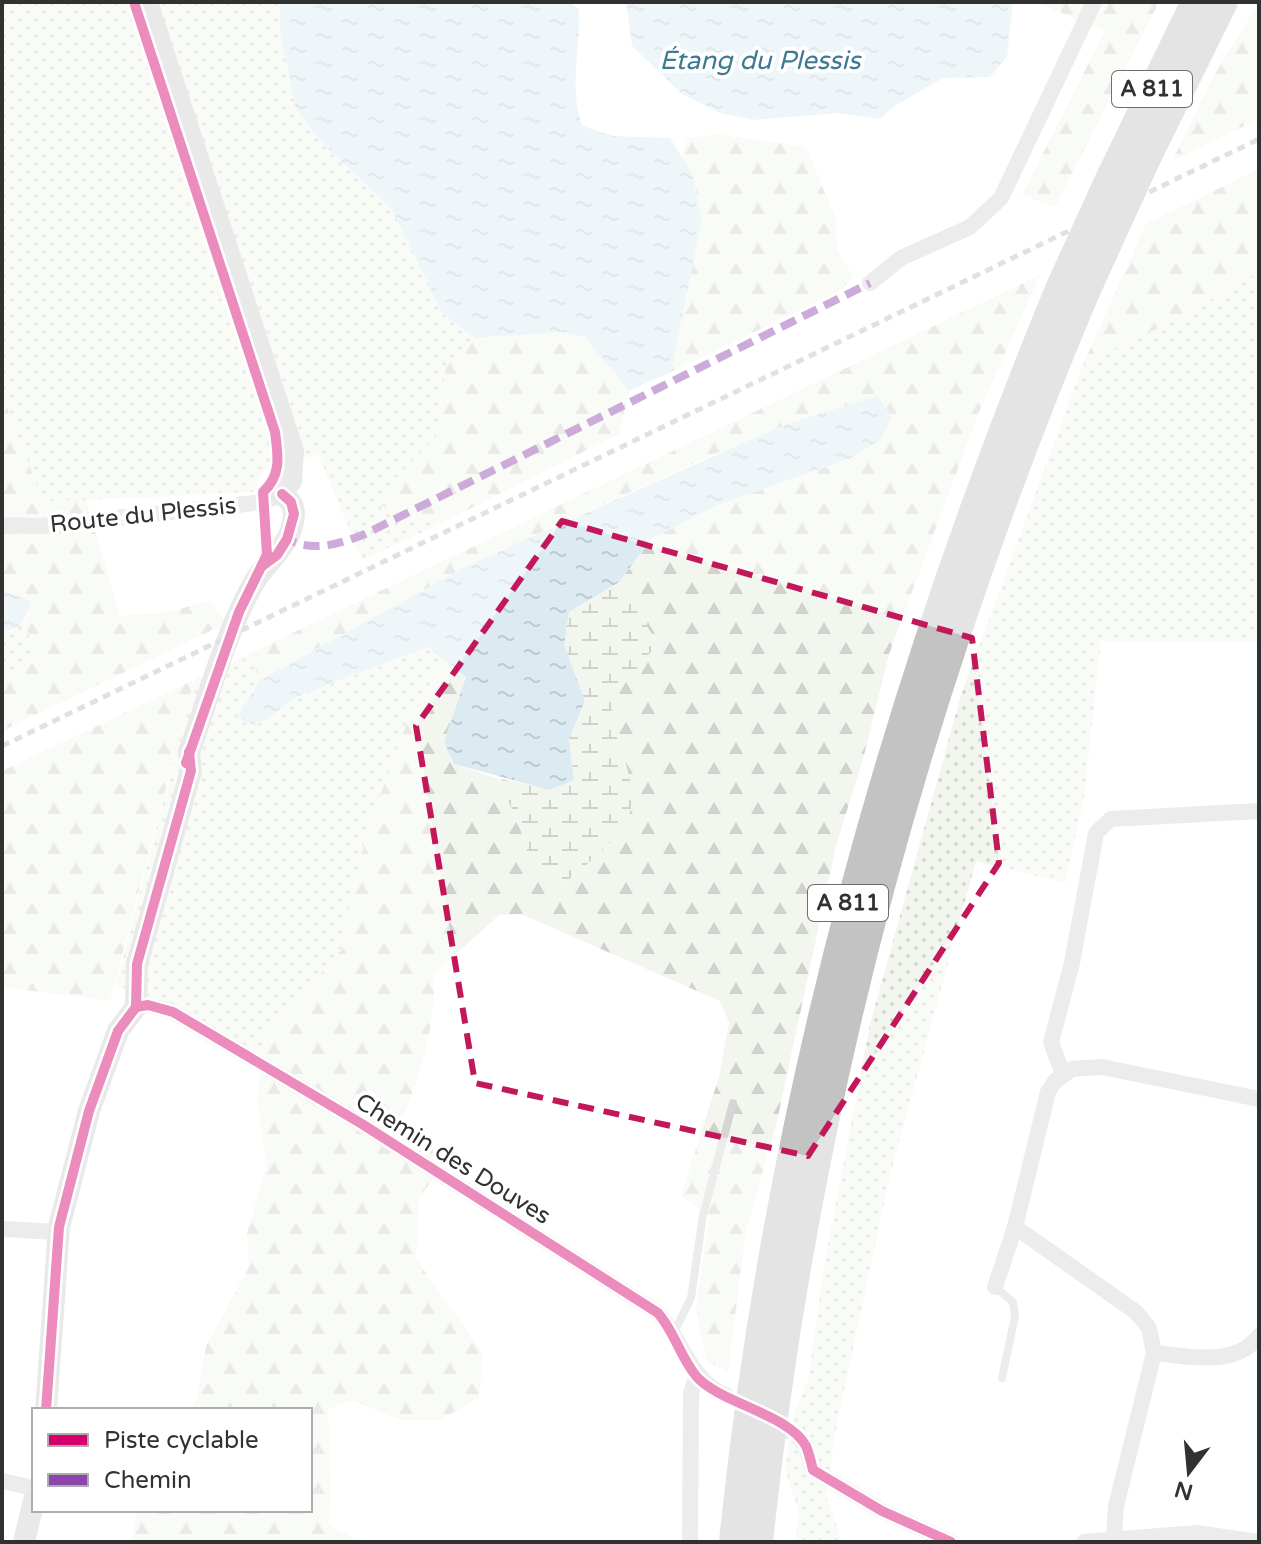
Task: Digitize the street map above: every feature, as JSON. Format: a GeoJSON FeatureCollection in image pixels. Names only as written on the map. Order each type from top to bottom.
{"type":"FeatureCollection","features":[{"type":"Feature","properties":{"kind":"highway","name":"A 811"},"geometry":{"type":"LineString","coordinates":[[759,1542],[802,1237],[835,1067],[912,771],[1110,177],[1195,2]]}},
{"type":"Feature","properties":{"kind":"highway","name":"A 811"},"geometry":{"type":"LineString","coordinates":[[733,1542],[758,1346],[783,1196],[817,1030],[888,760],[939,602],[1010,409],[1147,158],[1224,2]]}},
{"type":"Feature","properties":{"kind":"street"},"geometry":{"type":"LineString","coordinates":[[46,1408],[58,1232],[89,1111],[118,1031],[136,1007],[137,964],[191,771],[189,752],[239,612],[261,567],[277,555],[287,539],[294,514],[291,502],[282,494],[291,481],[293,451],[147,2]]}},
{"type":"Feature","properties":{"kind":"street"},"geometry":{"type":"LineString","coordinates":[[870,283],[901,258],[970,227],[1001,198],[1094,2]]}},
{"type":"Feature","properties":{"kind":"street","name":"Route du Plessis"},"geometry":{"type":"LineString","coordinates":[[2,525],[41,526],[248,504],[282,494]]}},
{"type":"Feature","properties":{"kind":"street"},"geometry":{"type":"LineString","coordinates":[[1063,1074],[1051,1042],[1072,963],[1096,833],[1111,819],[1259,811]]}},
{"type":"Feature","properties":{"kind":"street","name":"Chemin des Douves"},"geometry":{"type":"LineString","coordinates":[[136,1007],[148,1005],[173,1012],[362,1124],[658,1313],[674,1332],[697,1376],[715,1390]]}},
{"type":"Feature","properties":{"kind":"street"},"geometry":{"type":"LineString","coordinates":[[995,1287],[1015,1227],[1048,1092],[1063,1074],[1083,1066],[1102,1067],[1259,1099]]}},
{"type":"Feature","properties":{"kind":"street"},"geometry":{"type":"LineString","coordinates":[[1015,1227],[1136,1312],[1149,1328],[1154,1353],[1116,1506],[1114,1538]]}},
{"type":"Feature","properties":{"kind":"street"},"geometry":{"type":"LineString","coordinates":[[2,1229],[58,1232]]}},
{"type":"Feature","properties":{"kind":"street"},"geometry":{"type":"LineString","coordinates":[[1154,1353],[1224,1357],[1240,1353],[1259,1336]]}},
{"type":"Feature","properties":{"kind":"street"},"geometry":{"type":"LineString","coordinates":[[690,1542],[691,1393],[697,1376]]}},
{"type":"Feature","properties":{"kind":"street"},"geometry":{"type":"LineString","coordinates":[[799,1438],[806,1446],[813,1470],[882,1511],[951,1542]]}},
{"type":"Feature","properties":{"kind":"street"},"geometry":{"type":"LineString","coordinates":[[2,1481],[32,1488]]}},
{"type":"Feature","properties":{"kind":"street"},"geometry":{"type":"LineString","coordinates":[[24,1542],[32,1508]]}},
{"type":"Feature","properties":{"kind":"street"},"geometry":{"type":"LineString","coordinates":[[1084,1542],[1197,1533],[1258,1542]]}},
{"type":"Feature","properties":{"kind":"lane"},"geometry":{"type":"LineString","coordinates":[[674,1332],[691,1298],[703,1215],[733,1103]]}},
{"type":"Feature","properties":{"kind":"lane"},"geometry":{"type":"LineString","coordinates":[[995,1287],[1013,1302],[1015,1316],[1002,1378]]}},
{"type":"Feature","properties":{"kind":"highlighted area"},"geometry":{"type":"Polygon","coordinates":[[[562,521],[972,638],[999,863],[808,1156],[475,1083],[416,726],[562,521]]]}},
{"type":"Feature","properties":{"kind":"green space"},"geometry":{"type":"Polygon","coordinates":[[[2,2],[281,2],[279,27],[296,110],[326,147],[391,208],[442,313],[474,338],[446,364],[436,436],[413,462],[383,506],[438,525],[362,560],[318,454],[264,469],[254,492],[43,502],[2,395],[2,2]]]}},
{"type":"Feature","properties":{"kind":"green space"},"geometry":{"type":"Polygon","coordinates":[[[1035,2],[1159,2],[1055,207],[1022,195],[1105,31],[1035,2]]]}},
{"type":"Feature","properties":{"kind":"green space"},"geometry":{"type":"Polygon","coordinates":[[[1259,2],[1259,119],[1172,161],[1212,79],[1259,2]]]}},
{"type":"Feature","properties":{"kind":"green space"},"geometry":{"type":"Polygon","coordinates":[[[715,134],[806,147],[836,220],[837,250],[853,276],[841,290],[671,372],[702,219],[692,172],[681,156],[688,139],[715,134]]]}},
{"type":"Feature","properties":{"kind":"green space"},"geometry":{"type":"Polygon","coordinates":[[[1259,169],[1259,272],[1170,323],[1084,362],[1146,224],[1259,169]]]}},
{"type":"Feature","properties":{"kind":"green space"},"geometry":{"type":"Polygon","coordinates":[[[1259,272],[1259,642],[1101,641],[1084,797],[1065,883],[976,861],[890,1175],[837,1423],[826,1496],[842,1542],[796,1542],[799,1512],[785,1470],[793,1416],[808,1380],[824,1266],[870,1024],[961,695],[1084,362],[1170,323],[1259,272]]]}},
{"type":"Feature","properties":{"kind":"green space"},"geometry":{"type":"Polygon","coordinates":[[[1040,275],[979,412],[889,654],[864,755],[836,846],[777,1121],[746,1231],[728,1371],[706,1361],[696,1306],[710,1215],[681,1196],[719,1077],[729,1022],[720,1001],[521,914],[499,915],[434,974],[432,1013],[425,1051],[400,1124],[448,1162],[419,1197],[416,1259],[483,1353],[479,1398],[439,1420],[400,1420],[352,1400],[328,1409],[331,1490],[328,1525],[361,1542],[131,1542],[138,1512],[312,1512],[312,1408],[191,1408],[197,1397],[206,1346],[249,1267],[247,1233],[267,1164],[257,1101],[265,1038],[344,947],[350,901],[368,828],[410,715],[445,661],[466,677],[444,742],[454,764],[496,778],[518,821],[534,874],[565,883],[585,865],[626,764],[609,717],[622,685],[658,644],[619,582],[652,538],[720,504],[851,458],[719,452],[471,564],[260,680],[249,654],[1040,275]]]}},
{"type":"Feature","properties":{"kind":"green space"},"geometry":{"type":"Polygon","coordinates":[[[562,332],[586,338],[629,391],[619,434],[438,525],[383,506],[376,499],[436,436],[446,364],[474,338],[562,332]]]}},
{"type":"Feature","properties":{"kind":"green space"},"geometry":{"type":"Polygon","coordinates":[[[2,395],[43,501],[86,500],[120,616],[167,612],[209,601],[227,623],[2,731],[2,675],[26,667],[37,654],[24,622],[28,613],[16,594],[2,591],[2,395]]]}},
{"type":"Feature","properties":{"kind":"green space"},"geometry":{"type":"Polygon","coordinates":[[[619,582],[658,644],[622,685],[609,717],[629,774],[631,808],[613,839],[565,883],[534,874],[518,821],[496,778],[549,789],[574,780],[569,739],[585,701],[564,645],[569,612],[619,582]]]}},
{"type":"Feature","properties":{"kind":"green space"},"geometry":{"type":"Polygon","coordinates":[[[24,622],[37,654],[26,667],[2,675],[2,632],[11,632],[24,622]]]}},
{"type":"Feature","properties":{"kind":"green space"},"geometry":{"type":"Polygon","coordinates":[[[428,647],[445,661],[410,715],[368,828],[350,901],[344,947],[265,1038],[263,1056],[170,1003],[116,986],[194,680],[249,654],[260,680],[237,717],[256,726],[301,695],[428,647]]]}},
{"type":"Feature","properties":{"kind":"green space"},"geometry":{"type":"Polygon","coordinates":[[[194,680],[110,1001],[2,987],[2,771],[194,680]]]}},
{"type":"Feature","properties":{"kind":"water"},"geometry":{"type":"Polygon","coordinates":[[[281,2],[570,2],[579,10],[576,99],[583,126],[613,136],[670,138],[692,172],[702,219],[671,372],[629,391],[586,338],[562,332],[474,338],[442,313],[391,208],[326,147],[296,110],[279,27],[281,2]]]}},
{"type":"Feature","properties":{"kind":"water","name":"Étang du Plessis"},"geometry":{"type":"Polygon","coordinates":[[[626,2],[1013,2],[1007,57],[990,77],[943,78],[893,107],[880,119],[838,113],[753,120],[720,113],[682,94],[632,46],[626,2]]]}},
{"type":"Feature","properties":{"kind":"water"},"geometry":{"type":"Polygon","coordinates":[[[878,396],[892,417],[880,440],[851,458],[720,504],[652,538],[619,582],[569,612],[564,645],[585,701],[569,739],[574,780],[549,790],[454,764],[444,742],[466,677],[428,647],[301,695],[256,726],[237,717],[260,680],[471,564],[786,424],[878,396]]]}},
{"type":"Feature","properties":{"kind":"water"},"geometry":{"type":"Polygon","coordinates":[[[2,591],[31,600],[22,622],[14,629],[2,632],[2,591]]]}},
{"type":"Feature","properties":{"kind":"tunnel"},"geometry":{"type":"LineString","coordinates":[[715,1390],[758,1411],[799,1438]]}},
{"type":"Feature","properties":{"kind":"railway"},"geometry":{"type":"LineString","coordinates":[[2,746],[1259,139]]}},
{"type":"Feature","properties":{"kind":"marked path"},"geometry":{"type":"LineString","coordinates":[[282,535],[301,544],[322,546],[365,534],[870,283]]}},
{"type":"Feature","properties":{"kind":"cycle path"},"geometry":{"type":"LineString","coordinates":[[134,2],[275,432],[276,472],[263,492],[267,554],[261,567]]}},
{"type":"Feature","properties":{"kind":"cycle path"},"geometry":{"type":"LineString","coordinates":[[186,763],[239,612],[261,567],[277,555],[287,539],[294,514],[291,502],[282,494]]}},
{"type":"Feature","properties":{"kind":"cycle path"},"geometry":{"type":"LineString","coordinates":[[46,1408],[59,1227],[89,1111],[118,1031],[136,1007],[137,964],[191,771],[189,752]]}},
{"type":"Feature","properties":{"kind":"cycle path"},"geometry":{"type":"LineString","coordinates":[[136,1007],[148,1005],[173,1012],[362,1124],[658,1313],[696,1376],[720,1394],[785,1425],[806,1446],[813,1470],[882,1511],[951,1542]]}}]}
